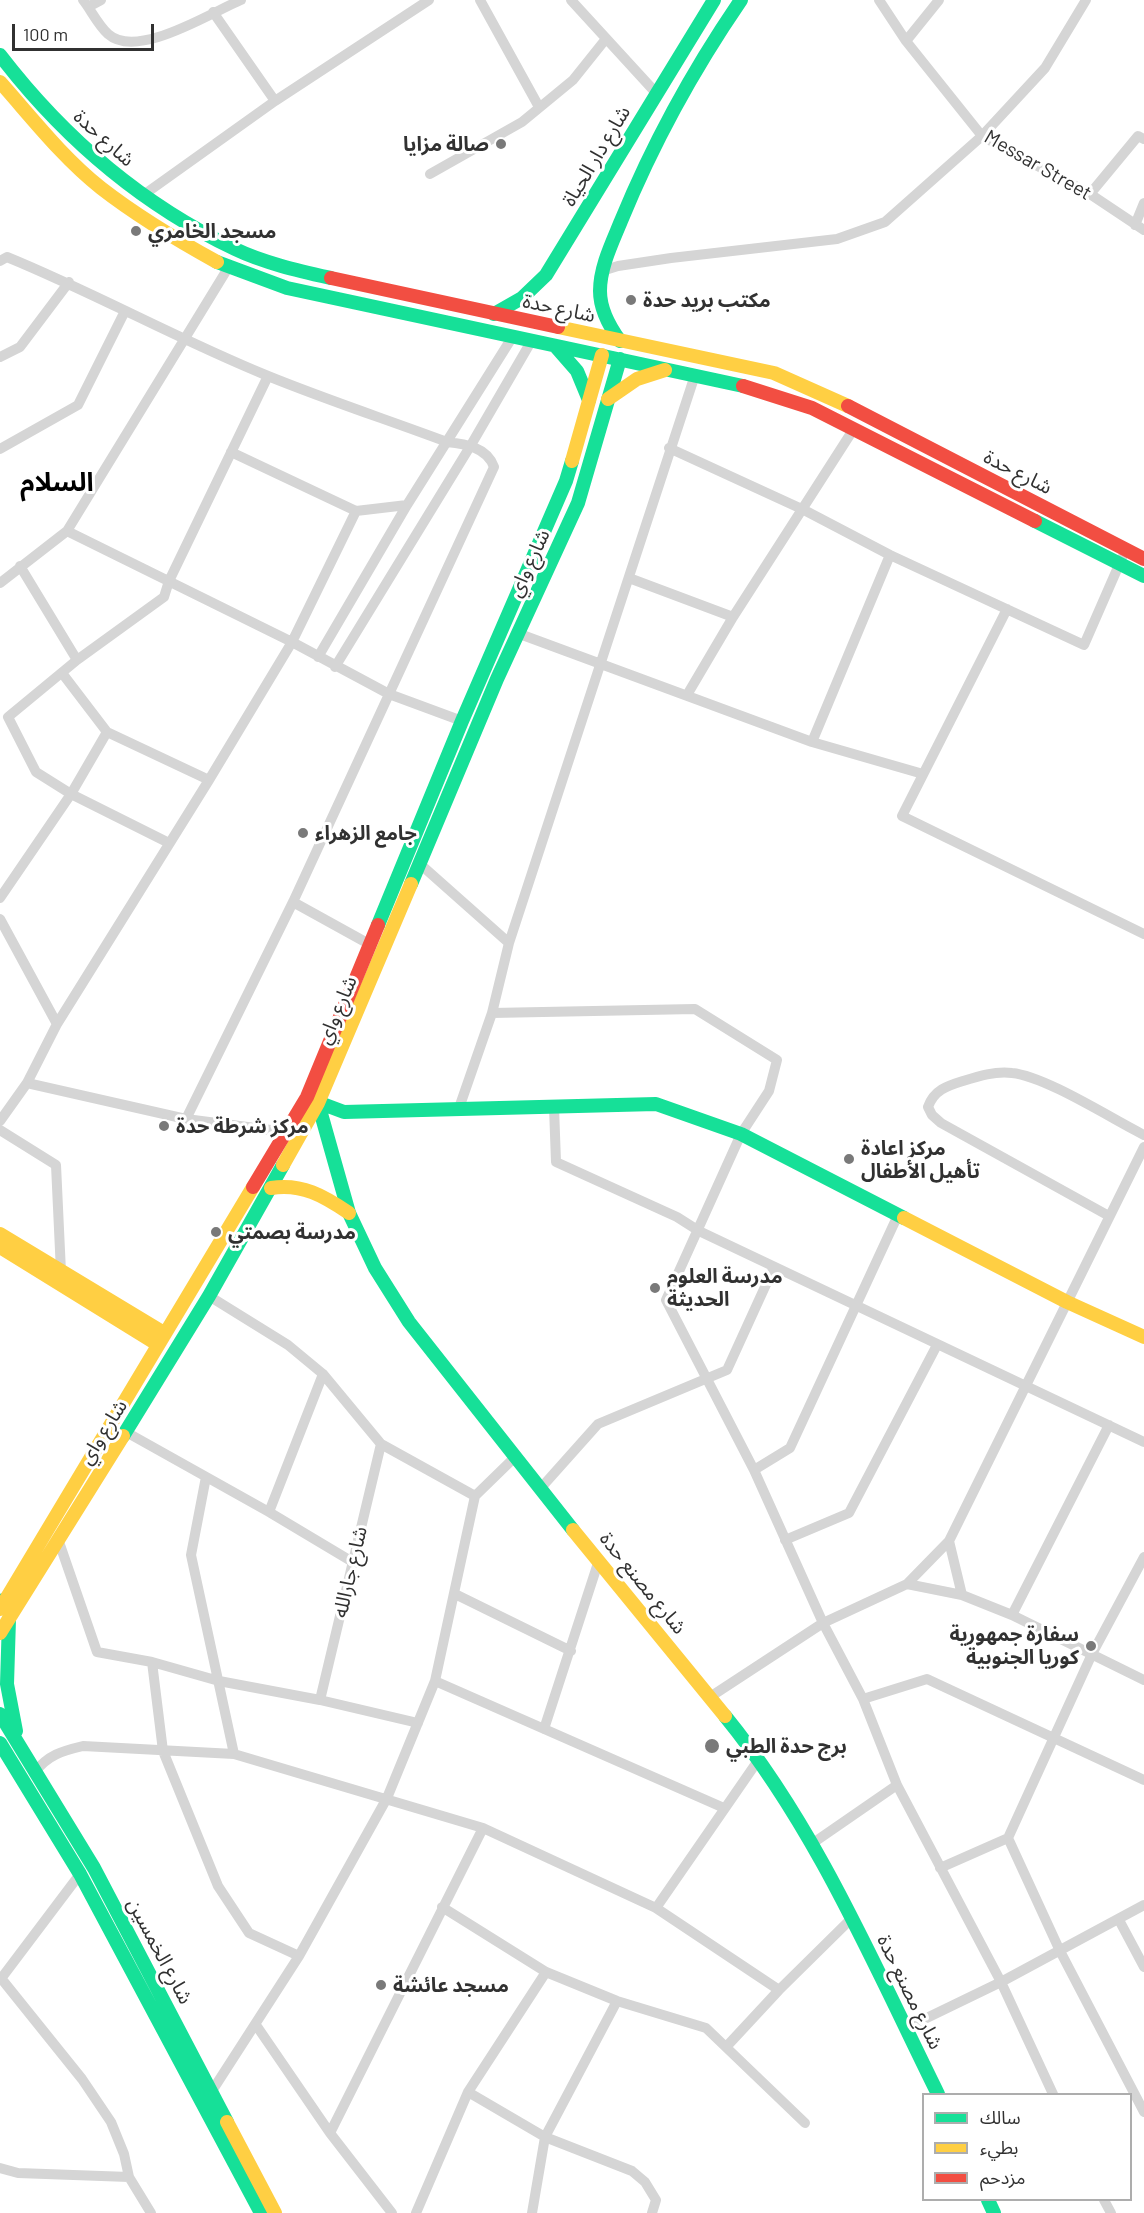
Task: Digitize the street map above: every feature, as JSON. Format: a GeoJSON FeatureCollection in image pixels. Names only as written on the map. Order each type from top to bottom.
{"type":"FeatureCollection","features":[{"type":"Feature","properties":{"kind":"street"},"geometry":{"type":"LineString","coordinates":[[101,0],[86,4],[108,34],[121,42],[134,43],[151,40],[241,0]]}},
{"type":"Feature","properties":{"kind":"street"},"geometry":{"type":"LineString","coordinates":[[142,196],[274,101],[429,0]]}},
{"type":"Feature","properties":{"kind":"street"},"geometry":{"type":"LineString","coordinates":[[480,0],[539,106]]}},
{"type":"Feature","properties":{"kind":"street"},"geometry":{"type":"LineString","coordinates":[[571,0],[605,40],[657,94]]}},
{"type":"Feature","properties":{"kind":"street","name":"شارع دار الحياة"},"geometry":{"type":"LineString","coordinates":[[494,314],[511,307],[527,296],[546,275],[714,0]]}},
{"type":"Feature","properties":{"kind":"street"},"geometry":{"type":"LineString","coordinates":[[620,340],[608,325],[600,306],[598,288],[602,271],[654,144],[713,40],[741,0]]}},
{"type":"Feature","properties":{"kind":"street","name":"Messar Street"},"geometry":{"type":"LineString","coordinates":[[879,0],[906,41],[982,136],[1090,194],[1140,227]]}},
{"type":"Feature","properties":{"kind":"street"},"geometry":{"type":"LineString","coordinates":[[906,41],[939,0]]}},
{"type":"Feature","properties":{"kind":"street"},"geometry":{"type":"LineString","coordinates":[[602,271],[671,258],[837,239],[885,222],[982,136],[1045,68],[1086,0]]}},
{"type":"Feature","properties":{"kind":"street"},"geometry":{"type":"LineString","coordinates":[[213,12],[274,101]]}},
{"type":"Feature","properties":{"kind":"street"},"geometry":{"type":"LineString","coordinates":[[696,31],[713,40]]}},
{"type":"Feature","properties":{"kind":"street"},"geometry":{"type":"LineString","coordinates":[[430,174],[522,122],[573,80],[605,40]]}},
{"type":"Feature","properties":{"kind":"street","name":"شارع حدة"},"geometry":{"type":"LineString","coordinates":[[0,55],[24,86],[79,144],[142,196],[236,250],[308,273],[774,373],[825,394],[1144,559]]}},
{"type":"Feature","properties":{"kind":"street","name":"شارع حدة"},"geometry":{"type":"LineString","coordinates":[[0,82],[48,137],[100,187],[177,240],[228,268],[287,288],[756,389],[812,408],[1144,576]]}},
{"type":"Feature","properties":{"kind":"street"},"geometry":{"type":"LineString","coordinates":[[1090,194],[1138,136],[1144,139]]}},
{"type":"Feature","properties":{"kind":"street"},"geometry":{"type":"LineString","coordinates":[[1140,227],[1144,203]]}},
{"type":"Feature","properties":{"kind":"street"},"geometry":{"type":"LineString","coordinates":[[0,583],[67,531],[228,268],[236,250]]}},
{"type":"Feature","properties":{"kind":"street"},"geometry":{"type":"LineString","coordinates":[[0,261],[7,257],[69,282],[125,311],[268,376],[447,442],[471,445],[491,458],[494,467],[293,902],[186,1119]]}},
{"type":"Feature","properties":{"kind":"street"},"geometry":{"type":"LineString","coordinates":[[0,357],[20,347],[69,282]]}},
{"type":"Feature","properties":{"kind":"street"},"geometry":{"type":"LineString","coordinates":[[0,449],[78,405],[125,311]]}},
{"type":"Feature","properties":{"kind":"street"},"geometry":{"type":"LineString","coordinates":[[318,657],[380,555],[407,505],[513,336]]}},
{"type":"Feature","properties":{"kind":"street"},"geometry":{"type":"LineString","coordinates":[[335,667],[471,445],[532,340]]}},
{"type":"Feature","properties":{"kind":"street"},"geometry":{"type":"LineString","coordinates":[[555,346],[576,367],[589,400]]}},
{"type":"Feature","properties":{"kind":"street","name":"شارع واي"},"geometry":{"type":"LineString","coordinates":[[0,1633],[4,1607],[81,1474],[286,1132],[313,1100],[369,944],[566,481],[602,355]]}},
{"type":"Feature","properties":{"kind":"street"},"geometry":{"type":"LineString","coordinates":[[459,1108],[492,1013],[509,943],[629,578],[669,448],[695,375],[698,358]]}},
{"type":"Feature","properties":{"kind":"street","name":"شارع واي"},"geometry":{"type":"LineString","coordinates":[[4,1607],[59,1542],[209,1296],[271,1188],[420,864],[517,633],[578,503],[620,359]]}},
{"type":"Feature","properties":{"kind":"street"},"geometry":{"type":"LineString","coordinates":[[608,399],[637,379],[670,369]]}},
{"type":"Feature","properties":{"kind":"street"},"geometry":{"type":"LineString","coordinates":[[169,843],[71,794],[36,772],[8,717],[77,660],[164,597],[169,581],[268,376]]}},
{"type":"Feature","properties":{"kind":"street"},"geometry":{"type":"LineString","coordinates":[[687,695],[733,617],[804,510],[853,430]]}},
{"type":"Feature","properties":{"kind":"street"},"geometry":{"type":"LineString","coordinates":[[669,448],[804,510],[890,555],[1084,645],[1126,549]]}},
{"type":"Feature","properties":{"kind":"street"},"geometry":{"type":"LineString","coordinates":[[231,452],[356,511],[407,505]]}},
{"type":"Feature","properties":{"kind":"street"},"geometry":{"type":"LineString","coordinates":[[0,1121],[27,1083],[57,1024],[292,642],[356,511]]}},
{"type":"Feature","properties":{"kind":"street"},"geometry":{"type":"LineString","coordinates":[[67,531],[292,642],[389,694],[462,721]]}},
{"type":"Feature","properties":{"kind":"street"},"geometry":{"type":"LineString","coordinates":[[380,555],[398,563]]}},
{"type":"Feature","properties":{"kind":"street"},"geometry":{"type":"LineString","coordinates":[[812,742],[890,555]]}},
{"type":"Feature","properties":{"kind":"street"},"geometry":{"type":"LineString","coordinates":[[20,566],[77,660]]}},
{"type":"Feature","properties":{"kind":"street"},"geometry":{"type":"LineString","coordinates":[[629,578],[733,617]]}},
{"type":"Feature","properties":{"kind":"street"},"geometry":{"type":"LineString","coordinates":[[1007,609],[902,816],[1144,934]]}},
{"type":"Feature","properties":{"kind":"street"},"geometry":{"type":"LineString","coordinates":[[517,633],[812,742],[923,774]]}},
{"type":"Feature","properties":{"kind":"street"},"geometry":{"type":"LineString","coordinates":[[62,673],[106,732],[209,780]]}},
{"type":"Feature","properties":{"kind":"street"},"geometry":{"type":"LineString","coordinates":[[482,674],[497,679]]}},
{"type":"Feature","properties":{"kind":"street"},"geometry":{"type":"LineString","coordinates":[[0,898],[71,794],[106,732]]}},
{"type":"Feature","properties":{"kind":"street"},"geometry":{"type":"LineString","coordinates":[[420,864],[509,943]]}},
{"type":"Feature","properties":{"kind":"street"},"geometry":{"type":"LineString","coordinates":[[293,902],[369,944]]}},
{"type":"Feature","properties":{"kind":"street"},"geometry":{"type":"LineString","coordinates":[[0,919],[57,1024]]}},
{"type":"Feature","properties":{"kind":"street"},"geometry":{"type":"LineString","coordinates":[[492,1013],[695,1008],[777,1060],[769,1091],[741,1134],[666,1300],[754,1470],[823,1623],[863,1700],[897,1785],[1001,1982],[1053,2093]]}},
{"type":"Feature","properties":{"kind":"street"},"geometry":{"type":"LineString","coordinates":[[1109,1216],[941,1123],[932,1115],[928,1107],[931,1097],[948,1086],[988,1073],[1012,1073],[1034,1077],[1144,1135]]}},
{"type":"Feature","properties":{"kind":"street"},"geometry":{"type":"LineString","coordinates":[[27,1083],[186,1119],[286,1132]]}},
{"type":"Feature","properties":{"kind":"street"},"geometry":{"type":"LineString","coordinates":[[313,1100],[344,1112],[656,1104],[741,1134],[1067,1302],[1144,1337]]}},
{"type":"Feature","properties":{"kind":"street","name":"شارع مصنع حدة"},"geometry":{"type":"LineString","coordinates":[[313,1100],[349,1213],[375,1268],[409,1322],[514,1458],[759,1759],[813,1843],[938,2093]]}},
{"type":"Feature","properties":{"kind":"street"},"geometry":{"type":"LineString","coordinates":[[554,1107],[556,1162],[677,1217],[699,1231],[1144,1442]]}},
{"type":"Feature","properties":{"kind":"street"},"geometry":{"type":"LineString","coordinates":[[0,1130],[56,1165],[61,1272]]}},
{"type":"Feature","properties":{"kind":"street"},"geometry":{"type":"LineString","coordinates":[[710,1697],[823,1623],[907,1584],[949,1540],[1024,1384],[1144,1147]]}},
{"type":"Feature","properties":{"kind":"street"},"geometry":{"type":"LineString","coordinates":[[271,1188],[288,1184],[309,1190],[329,1199],[349,1213]]}},
{"type":"Feature","properties":{"kind":"street"},"geometry":{"type":"LineString","coordinates":[[754,1470],[790,1448],[898,1215]]}},
{"type":"Feature","properties":{"kind":"street"},"geometry":{"type":"LineString","coordinates":[[0,1234],[161,1338]]}},
{"type":"Feature","properties":{"kind":"street"},"geometry":{"type":"LineString","coordinates":[[0,1247],[161,1338]]}},
{"type":"Feature","properties":{"kind":"street"},"geometry":{"type":"LineString","coordinates":[[540,1489],[598,1424],[727,1370],[774,1267]]}},
{"type":"Feature","properties":{"kind":"street"},"geometry":{"type":"LineString","coordinates":[[209,1296],[288,1345],[323,1374],[381,1444],[475,1496]]}},
{"type":"Feature","properties":{"kind":"street"},"geometry":{"type":"LineString","coordinates":[[785,1540],[849,1513],[937,1345]]}},
{"type":"Feature","properties":{"kind":"street"},"geometry":{"type":"LineString","coordinates":[[269,1512],[323,1374]]}},
{"type":"Feature","properties":{"kind":"street"},"geometry":{"type":"LineString","coordinates":[[1012,1615],[1109,1425]]}},
{"type":"Feature","properties":{"kind":"street"},"geometry":{"type":"LineString","coordinates":[[126,1432],[351,1561]]}},
{"type":"Feature","properties":{"kind":"street","name":"شارع جارالله"},"geometry":{"type":"LineString","coordinates":[[320,1700],[351,1561],[381,1444]]}},
{"type":"Feature","properties":{"kind":"street"},"geometry":{"type":"LineString","coordinates":[[212,2091],[299,1956],[387,1798],[435,1681],[475,1496],[514,1458]]}},
{"type":"Feature","properties":{"kind":"street"},"geometry":{"type":"LineString","coordinates":[[81,1474],[94,1483]]}},
{"type":"Feature","properties":{"kind":"street"},"geometry":{"type":"LineString","coordinates":[[206,1477],[191,1554],[234,1754]]}},
{"type":"Feature","properties":{"kind":"street"},"geometry":{"type":"LineString","coordinates":[[949,1540],[962,1595]]}},
{"type":"Feature","properties":{"kind":"street"},"geometry":{"type":"LineString","coordinates":[[59,1542],[97,1652],[152,1662],[219,1681],[320,1700],[418,1723]]}},
{"type":"Feature","properties":{"kind":"street"},"geometry":{"type":"LineString","coordinates":[[940,1868],[1008,1838],[1092,1654],[1144,1557]]}},
{"type":"Feature","properties":{"kind":"street"},"geometry":{"type":"LineString","coordinates":[[544,1729],[599,1560]]}},
{"type":"Feature","properties":{"kind":"street"},"geometry":{"type":"LineString","coordinates":[[907,1584],[962,1595],[1012,1615],[1144,1680]]}},
{"type":"Feature","properties":{"kind":"street"},"geometry":{"type":"LineString","coordinates":[[454,1594],[571,1651]]}},
{"type":"Feature","properties":{"kind":"street"},"geometry":{"type":"LineString","coordinates":[[4,1607],[7,1684],[19,1747]]}},
{"type":"Feature","properties":{"kind":"street"},"geometry":{"type":"LineString","coordinates":[[152,1662],[163,1751],[218,1886],[249,1933],[299,1956]]}},
{"type":"Feature","properties":{"kind":"street"},"geometry":{"type":"LineString","coordinates":[[863,1700],[927,1679],[1144,1780]]}},
{"type":"Feature","properties":{"kind":"street"},"geometry":{"type":"LineString","coordinates":[[435,1681],[724,1808]]}},
{"type":"Feature","properties":{"kind":"street","name":"شارع الخمسين"},"geometry":{"type":"LineString","coordinates":[[0,1714],[94,1868],[261,2213]]}},
{"type":"Feature","properties":{"kind":"street","name":"شارع الخمسين"},"geometry":{"type":"LineString","coordinates":[[0,1744],[80,1874],[185,2055],[212,2091],[275,2213]]}},
{"type":"Feature","properties":{"kind":"street"},"geometry":{"type":"LineString","coordinates":[[35,1772],[45,1760],[60,1751],[83,1746],[234,1754],[387,1798],[483,1828],[656,1908],[779,1990]]}},
{"type":"Feature","properties":{"kind":"street"},"geometry":{"type":"LineString","coordinates":[[656,1908],[759,1759]]}},
{"type":"Feature","properties":{"kind":"street"},"geometry":{"type":"LineString","coordinates":[[813,1843],[897,1785]]}},
{"type":"Feature","properties":{"kind":"street"},"geometry":{"type":"LineString","coordinates":[[330,2133],[483,1828]]}},
{"type":"Feature","properties":{"kind":"street"},"geometry":{"type":"LineString","coordinates":[[1008,1838],[1060,1951],[1144,2112]]}},
{"type":"Feature","properties":{"kind":"street"},"geometry":{"type":"LineString","coordinates":[[80,1874],[0,1978],[82,2079],[111,2122],[124,2154],[129,2177],[151,2213]]}},
{"type":"Feature","properties":{"kind":"street"},"geometry":{"type":"LineString","coordinates":[[906,2028],[1001,1982],[1144,1905]]}},
{"type":"Feature","properties":{"kind":"street"},"geometry":{"type":"LineString","coordinates":[[442,1907],[546,1972],[617,2001],[706,2028],[805,2123]]}},
{"type":"Feature","properties":{"kind":"street"},"geometry":{"type":"LineString","coordinates":[[727,2046],[779,1990],[852,1918]]}},
{"type":"Feature","properties":{"kind":"street"},"geometry":{"type":"LineString","coordinates":[[1119,1920],[1144,1967]]}},
{"type":"Feature","properties":{"kind":"street"},"geometry":{"type":"LineString","coordinates":[[416,2213],[468,2092],[546,1972]]}},
{"type":"Feature","properties":{"kind":"street"},"geometry":{"type":"LineString","coordinates":[[532,2213],[545,2137],[617,2001]]}},
{"type":"Feature","properties":{"kind":"street"},"geometry":{"type":"LineString","coordinates":[[256,2025],[330,2133],[392,2213]]}},
{"type":"Feature","properties":{"kind":"street"},"geometry":{"type":"LineString","coordinates":[[468,2092],[545,2137],[632,2171],[645,2182],[656,2200],[652,2213]]}},
{"type":"Feature","properties":{"kind":"street"},"geometry":{"type":"LineString","coordinates":[[0,2168],[18,2173],[129,2177]]}},
{"type":"Feature","properties":{"kind":"traffic: fast"},"geometry":{"type":"LineString","coordinates":[[494,314],[522,298],[546,275],[714,0]]}},
{"type":"Feature","properties":{"kind":"traffic: fast"},"geometry":{"type":"LineString","coordinates":[[620,341],[606,318],[600,298],[602,273],[607,255],[660,135],[706,53],[741,0]]}},
{"type":"Feature","properties":{"kind":"traffic: fast"},"geometry":{"type":"LineString","coordinates":[[0,55],[24,85],[77,141],[106,166],[167,211],[246,254],[331,278]]}},
{"type":"Feature","properties":{"kind":"traffic: fast"},"geometry":{"type":"LineString","coordinates":[[217,262],[287,288],[743,386]]}},
{"type":"Feature","properties":{"kind":"traffic: fast"},"geometry":{"type":"LineString","coordinates":[[556,347],[577,371],[589,400]]}},
{"type":"Feature","properties":{"kind":"traffic: fast"},"geometry":{"type":"LineString","coordinates":[[411,884],[497,679],[578,503],[620,359]]}},
{"type":"Feature","properties":{"kind":"traffic: fast"},"geometry":{"type":"LineString","coordinates":[[378,925],[462,721],[566,481],[572,461]]}},
{"type":"Feature","properties":{"kind":"traffic: fast"},"geometry":{"type":"LineString","coordinates":[[1035,521],[1144,576]]}},
{"type":"Feature","properties":{"kind":"traffic: fast"},"geometry":{"type":"LineString","coordinates":[[312,1100],[344,1112],[656,1104],[741,1134],[904,1218]]}},
{"type":"Feature","properties":{"kind":"traffic: fast"},"geometry":{"type":"LineString","coordinates":[[318,1103],[349,1213],[375,1268],[409,1322],[573,1530]]}},
{"type":"Feature","properties":{"kind":"traffic: fast"},"geometry":{"type":"LineString","coordinates":[[123,1436],[209,1296],[283,1165]]}},
{"type":"Feature","properties":{"kind":"traffic: fast"},"geometry":{"type":"LineString","coordinates":[[0,1601],[5,1600]]}},
{"type":"Feature","properties":{"kind":"traffic: fast"},"geometry":{"type":"LineString","coordinates":[[9,1619],[7,1684],[16,1731]]}},
{"type":"Feature","properties":{"kind":"traffic: fast"},"geometry":{"type":"LineString","coordinates":[[0,1714],[94,1868],[227,2122]]}},
{"type":"Feature","properties":{"kind":"traffic: fast"},"geometry":{"type":"LineString","coordinates":[[725,1716],[758,1759],[816,1851],[867,1948],[938,2093]]}},
{"type":"Feature","properties":{"kind":"traffic: fast"},"geometry":{"type":"LineString","coordinates":[[0,1743],[80,1874],[261,2213]]}},
{"type":"Feature","properties":{"kind":"traffic: fast"},"geometry":{"type":"LineString","coordinates":[[988,2201],[994,2213]]}},
{"type":"Feature","properties":{"kind":"traffic: slow"},"geometry":{"type":"LineString","coordinates":[[0,82],[61,151],[101,188],[157,227],[217,262]]}},
{"type":"Feature","properties":{"kind":"traffic: slow"},"geometry":{"type":"LineString","coordinates":[[558,327],[774,373],[848,406]]}},
{"type":"Feature","properties":{"kind":"traffic: slow"},"geometry":{"type":"LineString","coordinates":[[572,461],[602,355]]}},
{"type":"Feature","properties":{"kind":"traffic: slow"},"geometry":{"type":"LineString","coordinates":[[608,399],[637,379],[665,370]]}},
{"type":"Feature","properties":{"kind":"traffic: slow"},"geometry":{"type":"LineString","coordinates":[[283,1165],[318,1103],[411,884]]}},
{"type":"Feature","properties":{"kind":"traffic: slow"},"geometry":{"type":"LineString","coordinates":[[0,1609],[253,1187]]}},
{"type":"Feature","properties":{"kind":"traffic: slow"},"geometry":{"type":"LineString","coordinates":[[271,1188],[303,1189],[331,1201],[349,1213]]}},
{"type":"Feature","properties":{"kind":"traffic: slow"},"geometry":{"type":"LineString","coordinates":[[904,1218],[1067,1302],[1144,1337]]}},
{"type":"Feature","properties":{"kind":"traffic: slow"},"geometry":{"type":"LineString","coordinates":[[0,1234],[164,1333]]}},
{"type":"Feature","properties":{"kind":"traffic: slow"},"geometry":{"type":"LineString","coordinates":[[0,1247],[157,1344]]}},
{"type":"Feature","properties":{"kind":"traffic: slow"},"geometry":{"type":"LineString","coordinates":[[0,1633],[123,1436]]}},
{"type":"Feature","properties":{"kind":"traffic: slow"},"geometry":{"type":"LineString","coordinates":[[573,1530],[725,1716]]}},
{"type":"Feature","properties":{"kind":"traffic: slow"},"geometry":{"type":"LineString","coordinates":[[227,2122],[275,2213]]}},
{"type":"Feature","properties":{"kind":"traffic: jam"},"geometry":{"type":"LineString","coordinates":[[331,278],[558,327]]}},
{"type":"Feature","properties":{"kind":"traffic: jam"},"geometry":{"type":"LineString","coordinates":[[743,386],[812,408],[1035,521]]}},
{"type":"Feature","properties":{"kind":"traffic: jam"},"geometry":{"type":"LineString","coordinates":[[848,406],[1144,559]]}},
{"type":"Feature","properties":{"kind":"traffic: jam"},"geometry":{"type":"LineString","coordinates":[[253,1187],[307,1097],[378,925]]}},
{"type":"Feature","properties":{"kind":"place","name":"صالة مزايا"},"geometry":{"type":"Point","coordinates":[501,144]}},
{"type":"Feature","properties":{"kind":"place","name":"مسجد الخامري"},"geometry":{"type":"Point","coordinates":[136,231]}},
{"type":"Feature","properties":{"kind":"place","name":"مكتب بريد حدة"},"geometry":{"type":"Point","coordinates":[631,300]}},
{"type":"Feature","properties":{"kind":"place","name":"جامع الزهراء"},"geometry":{"type":"Point","coordinates":[303,833]}},
{"type":"Feature","properties":{"kind":"place","name":"مركز شرطة حدة"},"geometry":{"type":"Point","coordinates":[164,1126]}},
{"type":"Feature","properties":{"kind":"place","name":"مركز اعادة تأهيل الأطفال"},"geometry":{"type":"Point","coordinates":[849,1159]}},
{"type":"Feature","properties":{"kind":"place","name":"مدرسة بصمتي"},"geometry":{"type":"Point","coordinates":[216,1232]}},
{"type":"Feature","properties":{"kind":"place","name":"مدرسة العلوم الحديثة"},"geometry":{"type":"Point","coordinates":[655,1288]}},
{"type":"Feature","properties":{"kind":"place","name":"سفارة جمهورية كوريا الجنوبية"},"geometry":{"type":"Point","coordinates":[1091,1646]}},
{"type":"Feature","properties":{"kind":"place","name":"برج حدة الطبي"},"geometry":{"type":"Point","coordinates":[712,1746]}},
{"type":"Feature","properties":{"kind":"place","name":"مسجد عائشة"},"geometry":{"type":"Point","coordinates":[381,1985]}},
{"type":"Feature","properties":{"kind":"district","name":"السلام"},"geometry":{"type":"Point","coordinates":[57,482]}}]}
